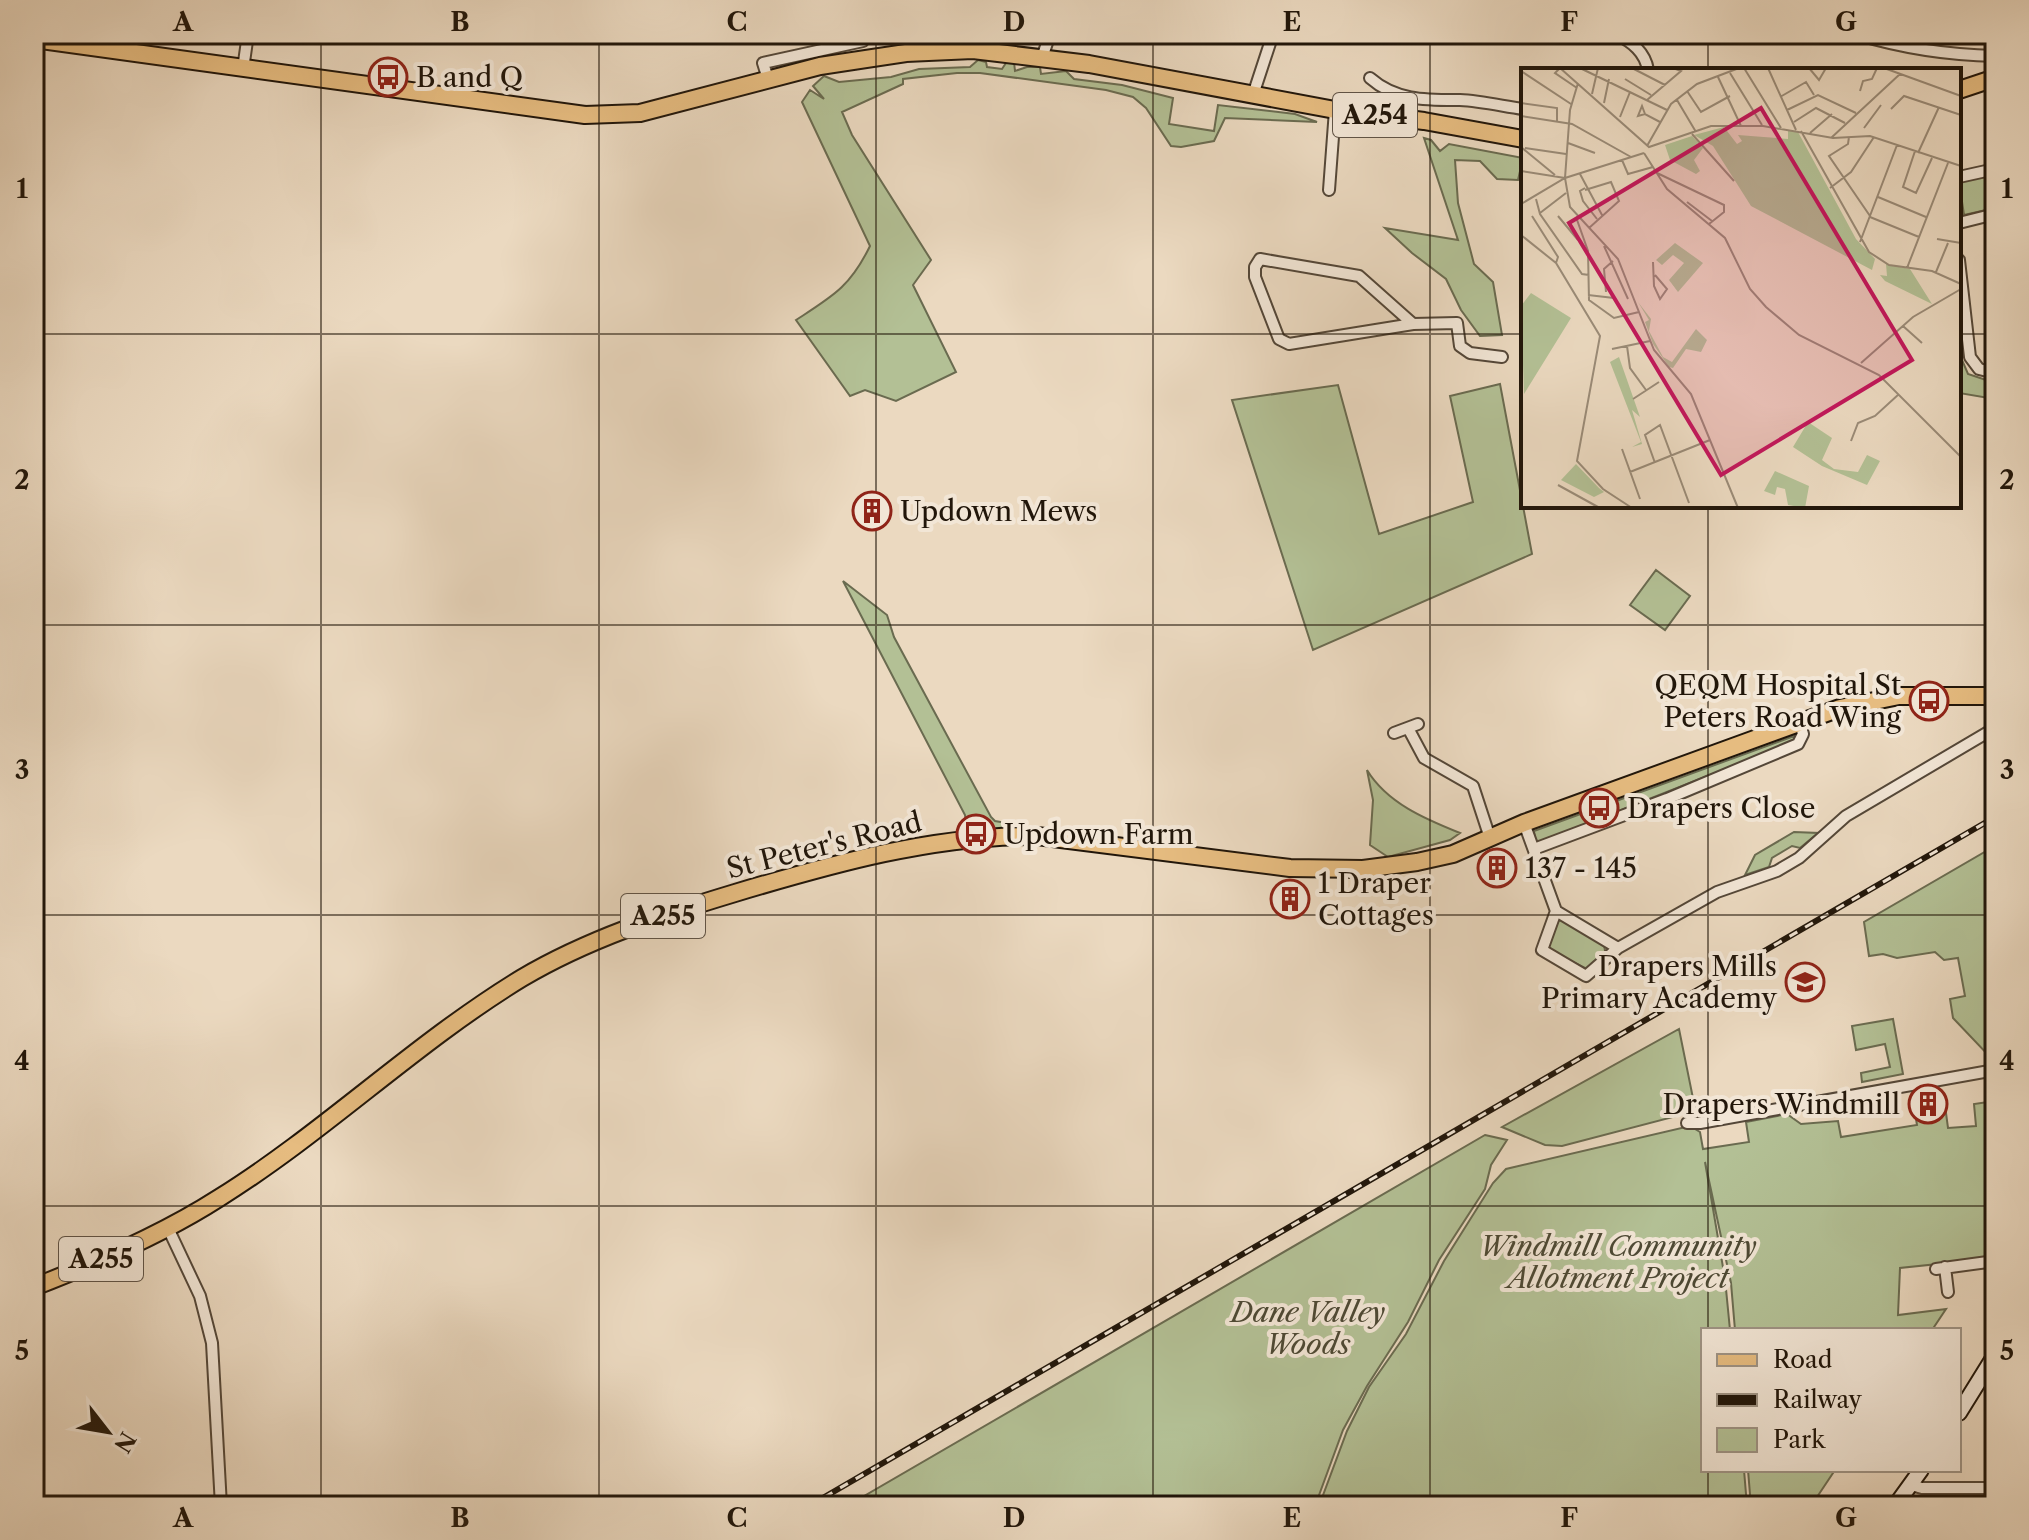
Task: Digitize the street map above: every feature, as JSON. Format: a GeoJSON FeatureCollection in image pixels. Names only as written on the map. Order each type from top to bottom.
{"type":"FeatureCollection","features":[{"type":"Feature","properties":{"kind":"main road","name":"A254"},"geometry":{"type":"LineString","coordinates":[[34,39],[585,115],[640,113],[768,79],[942,42],[1521,139]]}},
{"type":"Feature","properties":{"kind":"main road"},"geometry":{"type":"LineString","coordinates":[[1961,89],[1995,78]]}},
{"type":"Feature","properties":{"kind":"main road","name":"St Peter's Road"},"geometry":{"type":"LineString","coordinates":[[167,1226],[219,1199],[480,1005],[544,966],[593,942],[643,923],[761,885],[896,851],[997,836],[1037,836],[1242,864],[1338,870],[1417,862],[1453,854],[1524,823],[1840,708],[1899,696],[1995,696]]}},
{"type":"Feature","properties":{"kind":"main road","name":"A255"},"geometry":{"type":"LineString","coordinates":[[34,1287],[103,1258],[167,1226]]}},
{"type":"Feature","properties":{"kind":"main road"},"geometry":{"type":"LineString","coordinates":[[1961,1410],[1994,1358]]}},
{"type":"Feature","properties":{"kind":"main road"},"geometry":{"type":"LineString","coordinates":[[1895,1506],[1920,1472]]}},
{"type":"Feature","properties":{"kind":"street"},"geometry":{"type":"LineString","coordinates":[[243,69],[248,34]]}},
{"type":"Feature","properties":{"kind":"street"},"geometry":{"type":"LineString","coordinates":[[1042,58],[1050,34]]}},
{"type":"Feature","properties":{"kind":"street"},"geometry":{"type":"LineString","coordinates":[[1253,95],[1273,34]]}},
{"type":"Feature","properties":{"kind":"street"},"geometry":{"type":"LineString","coordinates":[[1616,34],[1640,52],[1648,68]]}},
{"type":"Feature","properties":{"kind":"street"},"geometry":{"type":"LineString","coordinates":[[1856,34],[1942,54],[1995,56]]}},
{"type":"Feature","properties":{"kind":"street"},"geometry":{"type":"LineString","coordinates":[[768,79],[763,63],[862,37],[866,59]]}},
{"type":"Feature","properties":{"kind":"street"},"geometry":{"type":"LineString","coordinates":[[1370,78],[1378,88],[1430,102],[1460,100],[1472,106],[1521,109]]}},
{"type":"Feature","properties":{"kind":"street"},"geometry":{"type":"LineString","coordinates":[[1329,190],[1335,110]]}},
{"type":"Feature","properties":{"kind":"street"},"geometry":{"type":"LineString","coordinates":[[1961,177],[1995,169]]}},
{"type":"Feature","properties":{"kind":"street"},"geometry":{"type":"LineString","coordinates":[[1961,222],[1995,214]]}},
{"type":"Feature","properties":{"kind":"street"},"geometry":{"type":"LineString","coordinates":[[1413,324],[1359,276],[1260,259],[1255,267],[1255,277],[1279,339],[1289,344],[1413,324],[1457,323],[1460,346],[1470,353],[1502,357]]}},
{"type":"Feature","properties":{"kind":"street"},"geometry":{"type":"LineString","coordinates":[[1961,278],[1970,357],[1979,369],[1995,373]]}},
{"type":"Feature","properties":{"kind":"street"},"geometry":{"type":"LineString","coordinates":[[1534,849],[1667,799],[1798,744],[1803,734],[1800,723]]}},
{"type":"Feature","properties":{"kind":"street"},"geometry":{"type":"LineString","coordinates":[[1394,733],[1413,726],[1424,758],[1473,786],[1490,838]]}},
{"type":"Feature","properties":{"kind":"street"},"geometry":{"type":"LineString","coordinates":[[1524,823],[1556,911],[1542,950],[1586,976],[1618,948],[1717,892],[1777,871],[1799,858],[1846,816],[1995,728]]}},
{"type":"Feature","properties":{"kind":"street"},"geometry":{"type":"LineString","coordinates":[[1556,911],[1618,948]]}},
{"type":"Feature","properties":{"kind":"street"},"geometry":{"type":"LineString","coordinates":[[1687,1123],[1995,1070]]}},
{"type":"Feature","properties":{"kind":"street"},"geometry":{"type":"LineString","coordinates":[[167,1226],[200,1296],[212,1343],[221,1506]]}},
{"type":"Feature","properties":{"kind":"street"},"geometry":{"type":"LineString","coordinates":[[1948,1292],[1941,1268],[1995,1261]]}},
{"type":"Feature","properties":{"kind":"street"},"geometry":{"type":"LineString","coordinates":[[1911,1485],[1922,1488],[1995,1488]]}},
{"type":"Feature","properties":{"kind":"green space"},"geometry":{"type":"Polygon","coordinates":[[[978,60],[986,62],[987,67],[1002,69],[1006,63],[1014,62],[1015,71],[1040,67],[1041,74],[1066,71],[1074,79],[1122,85],[1173,98],[1169,124],[1214,131],[1218,105],[1295,114],[1317,122],[1225,118],[1214,141],[1171,146],[1146,108],[1133,97],[1106,90],[980,73],[903,79],[903,84],[842,112],[852,135],[931,260],[913,285],[956,372],[896,401],[865,390],[850,396],[796,320],[848,281],[870,246],[802,102],[810,90],[824,99],[813,86],[824,76],[839,82],[891,77],[919,69],[970,67],[978,60]]]}},
{"type":"Feature","properties":{"kind":"green space"},"geometry":{"type":"Polygon","coordinates":[[[1424,138],[1431,140],[1440,151],[1449,144],[1521,158],[1518,180],[1497,179],[1480,161],[1455,160],[1458,203],[1474,264],[1493,282],[1502,335],[1480,336],[1461,310],[1446,279],[1385,228],[1458,240],[1424,138]]]}},
{"type":"Feature","properties":{"kind":"green space"},"geometry":{"type":"Polygon","coordinates":[[[1995,171],[1995,208],[1964,215],[1961,181],[1995,171]]]}},
{"type":"Feature","properties":{"kind":"green space"},"geometry":{"type":"Polygon","coordinates":[[[1961,358],[1968,374],[1995,383],[1994,403],[1988,403],[1989,398],[1961,393],[1961,358]]]}},
{"type":"Feature","properties":{"kind":"green space"},"geometry":{"type":"Polygon","coordinates":[[[1500,384],[1532,554],[1313,650],[1232,400],[1338,385],[1379,534],[1473,502],[1450,396],[1500,384]]]}},
{"type":"Feature","properties":{"kind":"green space"},"geometry":{"type":"Polygon","coordinates":[[[1656,570],[1690,596],[1665,630],[1630,605],[1656,570]]]}},
{"type":"Feature","properties":{"kind":"green space"},"geometry":{"type":"Polygon","coordinates":[[[843,581],[887,615],[894,637],[991,817],[995,821],[1035,828],[1033,835],[973,835],[967,829],[965,815],[843,581]]]}},
{"type":"Feature","properties":{"kind":"green space"},"geometry":{"type":"Polygon","coordinates":[[[1797,735],[1791,743],[1540,842],[1535,840],[1534,831],[1797,735]]]}},
{"type":"Feature","properties":{"kind":"green space"},"geometry":{"type":"Polygon","coordinates":[[[1367,770],[1396,801],[1420,816],[1460,833],[1450,840],[1388,857],[1370,845],[1373,800],[1367,770]]]}},
{"type":"Feature","properties":{"kind":"green space"},"geometry":{"type":"Polygon","coordinates":[[[1794,832],[1818,833],[1800,848],[1792,846],[1772,858],[1769,867],[1745,875],[1755,855],[1794,832]]]}},
{"type":"Feature","properties":{"kind":"green space"},"geometry":{"type":"Polygon","coordinates":[[[1995,846],[1995,1059],[1953,1018],[1950,999],[1965,996],[1958,958],[1944,960],[1935,952],[1897,958],[1883,954],[1869,956],[1864,922],[1995,846]]]}},
{"type":"Feature","properties":{"kind":"green space"},"geometry":{"type":"Polygon","coordinates":[[[1561,920],[1604,944],[1605,951],[1587,969],[1548,950],[1557,921],[1561,920]]]}},
{"type":"Feature","properties":{"kind":"green space"},"geometry":{"type":"Polygon","coordinates":[[[1893,1019],[1903,1074],[1862,1082],[1861,1073],[1890,1067],[1885,1044],[1856,1050],[1852,1026],[1893,1019]]]}},
{"type":"Feature","properties":{"kind":"green space","name":"Windmill Community Allotment Project"},"geometry":{"type":"Polygon","coordinates":[[[1679,1029],[1696,1113],[1680,1111],[1677,1116],[1562,1146],[1545,1145],[1502,1127],[1679,1029]]]}},
{"type":"Feature","properties":{"kind":"green space"},"geometry":{"type":"Polygon","coordinates":[[[1995,1101],[1995,1258],[1900,1268],[1898,1315],[1946,1309],[1933,1328],[1735,1328],[1731,1283],[1705,1162],[1725,1279],[1730,1328],[1701,1328],[1701,1472],[1744,1472],[1747,1506],[1319,1506],[1347,1431],[1369,1387],[1406,1334],[1444,1261],[1493,1183],[1506,1169],[1690,1126],[1700,1132],[1703,1149],[1749,1142],[1746,1122],[1787,1114],[1801,1124],[1838,1121],[1841,1137],[1917,1125],[1916,1119],[1946,1113],[1948,1128],[1976,1126],[1974,1104],[1995,1101]]]}},
{"type":"Feature","properties":{"kind":"green space","name":"Dane Valley Woods"},"geometry":{"type":"Polygon","coordinates":[[[1485,1135],[1507,1140],[1491,1165],[1485,1189],[1439,1260],[1408,1322],[1343,1430],[1315,1506],[847,1506],[1485,1135]]]}},
{"type":"Feature","properties":{"kind":"green space"},"geometry":{"type":"Polygon","coordinates":[[[1748,1472],[1834,1472],[1811,1506],[1751,1506],[1748,1472]]]}},
{"type":"Feature","properties":{"kind":"railway"},"geometry":{"type":"LineString","coordinates":[[809,1506],[1995,817]]}},
{"type":"Feature","properties":{"kind":"place","name":"B and Q"},"geometry":{"type":"Point","coordinates":[388,77]}},
{"type":"Feature","properties":{"kind":"place","name":"Updown Mews"},"geometry":{"type":"Point","coordinates":[872,511]}},
{"type":"Feature","properties":{"kind":"place","name":"QEQM Hospital St Peters Road Wing"},"geometry":{"type":"Point","coordinates":[1929,701]}},
{"type":"Feature","properties":{"kind":"place","name":"Drapers Close"},"geometry":{"type":"Point","coordinates":[1599,808]}},
{"type":"Feature","properties":{"kind":"place","name":"Updown Farm"},"geometry":{"type":"Point","coordinates":[976,834]}},
{"type":"Feature","properties":{"kind":"place","name":"137 - 145"},"geometry":{"type":"Point","coordinates":[1497,868]}},
{"type":"Feature","properties":{"kind":"place","name":"1 Draper Cottages"},"geometry":{"type":"Point","coordinates":[1290,899]}},
{"type":"Feature","properties":{"kind":"place","name":"Drapers Mills Primary Academy"},"geometry":{"type":"Point","coordinates":[1805,982]}},
{"type":"Feature","properties":{"kind":"place","name":"Drapers Windmill"},"geometry":{"type":"Point","coordinates":[1928,1104]}}]}
